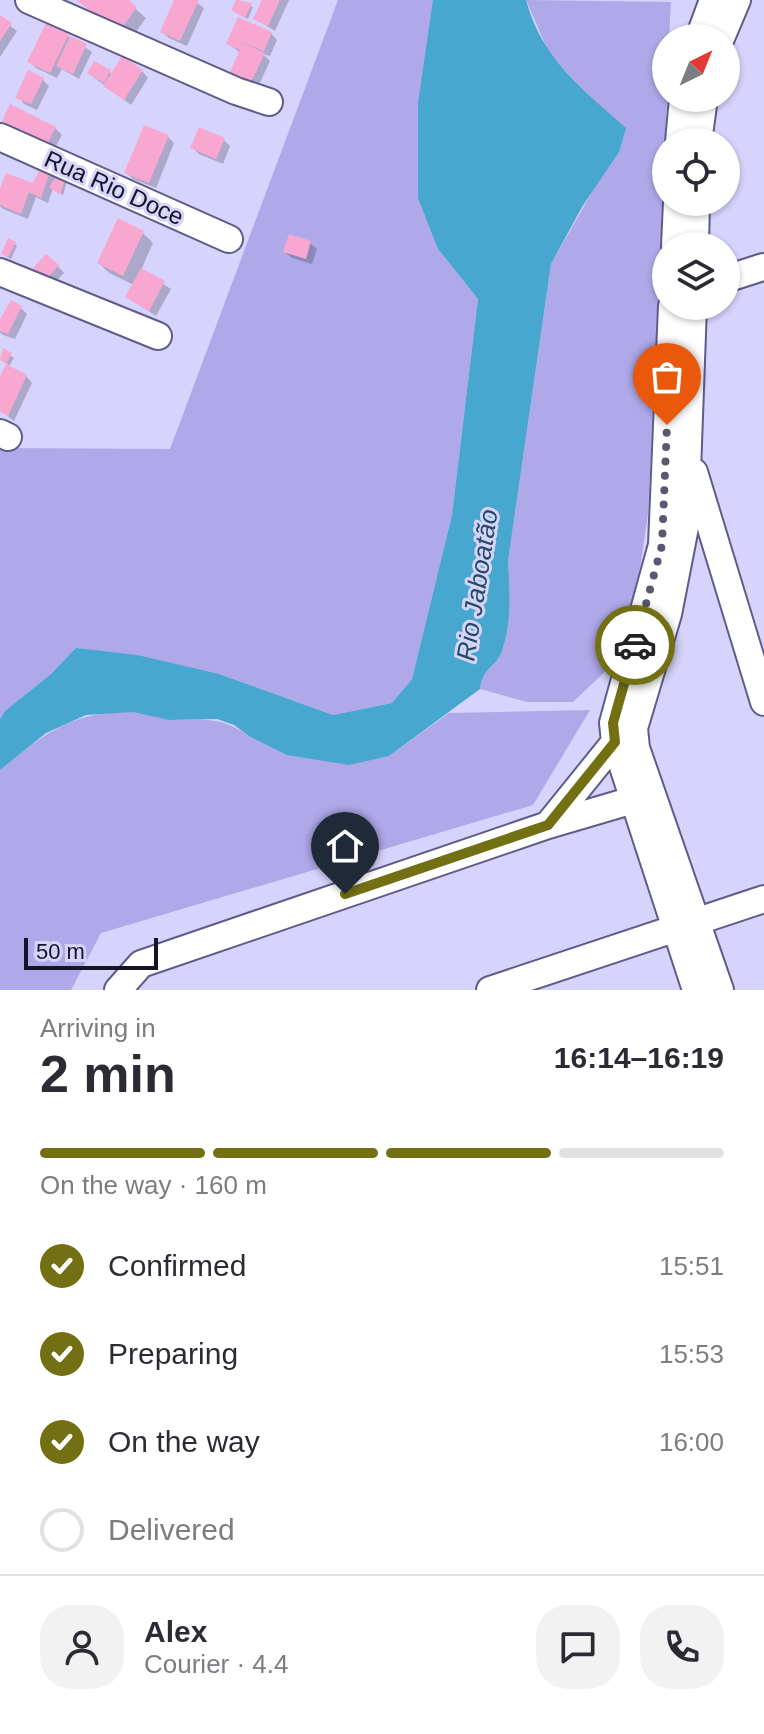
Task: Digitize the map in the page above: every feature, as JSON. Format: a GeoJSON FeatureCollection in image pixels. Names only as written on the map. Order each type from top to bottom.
{"type":"FeatureCollection","features":[{"type":"Feature","properties":{"kind":"street"},"geometry":{"type":"LineString","coordinates":[[29,0],[236,91],[269,102]]}},
{"type":"Feature","properties":{"kind":"street"},"geometry":{"type":"LineString","coordinates":[[704,24],[713,0]]}},
{"type":"Feature","properties":{"kind":"street"},"geometry":{"type":"LineString","coordinates":[[727,24],[737,0]]}},
{"type":"Feature","properties":{"kind":"street","name":"Rua Rio Doce"},"geometry":{"type":"LineString","coordinates":[[0,137],[229,239]]}},
{"type":"Feature","properties":{"kind":"street"},"geometry":{"type":"LineString","coordinates":[[740,274],[764,267]]}},
{"type":"Feature","properties":{"kind":"street"},"geometry":{"type":"LineString","coordinates":[[0,272],[158,336]]}},
{"type":"Feature","properties":{"kind":"street"},"geometry":{"type":"LineString","coordinates":[[671,320],[662,545],[613,723],[615,742],[633,800],[686,925],[720,990]]}},
{"type":"Feature","properties":{"kind":"street"},"geometry":{"type":"LineString","coordinates":[[693,320],[685,527],[668,614],[634,728],[636,748],[686,925],[696,990]]}},
{"type":"Feature","properties":{"kind":"street"},"geometry":{"type":"LineString","coordinates":[[688,452],[764,702]]}},
{"type":"Feature","properties":{"kind":"street"},"geometry":{"type":"LineString","coordinates":[[548,825],[615,742]]}},
{"type":"Feature","properties":{"kind":"street"},"geometry":{"type":"LineString","coordinates":[[118,990],[141,964],[548,825],[633,800]]}},
{"type":"Feature","properties":{"kind":"street"},"geometry":{"type":"LineString","coordinates":[[490,990],[555,980],[686,925],[764,899]]}},
{"type":"Feature","properties":{"kind":"shaded area"},"geometry":{"type":"Polygon","coordinates":[[[338,0],[433,0],[438,249],[478,299],[452,515],[412,679],[392,703],[333,715],[219,674],[77,648],[51,674],[5,711],[0,719],[0,448],[170,449],[338,0]]]}},
{"type":"Feature","properties":{"kind":"shaded area"},"geometry":{"type":"Polygon","coordinates":[[[526,0],[671,2],[670,24],[652,24],[652,112],[666,112],[666,128],[652,128],[652,216],[662,216],[661,232],[652,232],[652,320],[657,320],[648,514],[628,650],[573,702],[527,702],[480,689],[484,676],[502,651],[509,618],[508,561],[551,264],[599,180],[578,85],[549,53],[526,0]]]}},
{"type":"Feature","properties":{"kind":"shaded area"},"geometry":{"type":"Polygon","coordinates":[[[590,710],[533,805],[101,933],[71,990],[0,990],[0,770],[60,727],[92,716],[136,712],[173,720],[212,720],[230,725],[249,736],[389,756],[449,713],[590,710]]]}},
{"type":"Feature","properties":{"kind":"water","name":"Rio Jaboatão"},"geometry":{"type":"Polygon","coordinates":[[[433,0],[526,0],[533,21],[553,56],[579,86],[626,128],[619,152],[582,207],[551,264],[508,561],[509,618],[499,657],[484,676],[480,689],[389,756],[349,765],[287,755],[234,725],[217,719],[169,720],[133,712],[86,715],[46,733],[0,770],[0,719],[5,711],[51,674],[76,648],[137,655],[219,674],[333,715],[392,703],[412,679],[452,515],[478,299],[438,249],[418,198],[418,103],[433,0]]]}},
{"type":"Feature","properties":{"kind":"building"},"geometry":{"type":"Polygon","coordinates":[[[76,0],[129,0],[137,7],[119,32],[76,0]]]}},
{"type":"Feature","properties":{"kind":"building"},"geometry":{"type":"Polygon","coordinates":[[[174,0],[199,0],[180,41],[160,32],[174,0]]]}},
{"type":"Feature","properties":{"kind":"building"},"geometry":{"type":"Polygon","coordinates":[[[236,0],[252,3],[245,18],[231,10],[236,0]]]}},
{"type":"Feature","properties":{"kind":"building"},"geometry":{"type":"Polygon","coordinates":[[[262,0],[280,0],[268,26],[253,19],[262,0]]]}},
{"type":"Feature","properties":{"kind":"building"},"geometry":{"type":"Polygon","coordinates":[[[0,15],[12,23],[0,41],[0,15]]]}},
{"type":"Feature","properties":{"kind":"building"},"geometry":{"type":"Polygon","coordinates":[[[238,17],[272,32],[264,51],[239,41],[265,53],[250,84],[229,74],[240,50],[226,44],[238,17]]]}},
{"type":"Feature","properties":{"kind":"building"},"geometry":{"type":"Polygon","coordinates":[[[46,23],[69,34],[50,73],[27,62],[46,23]]]}},
{"type":"Feature","properties":{"kind":"building"},"geometry":{"type":"Polygon","coordinates":[[[70,36],[87,44],[73,74],[56,66],[70,36]]]}},
{"type":"Feature","properties":{"kind":"building"},"geometry":{"type":"Polygon","coordinates":[[[122,56],[143,70],[124,100],[103,86],[122,56]]]}},
{"type":"Feature","properties":{"kind":"building"},"geometry":{"type":"Polygon","coordinates":[[[94,61],[111,70],[104,83],[87,73],[94,61]]]}},
{"type":"Feature","properties":{"kind":"building"},"geometry":{"type":"Polygon","coordinates":[[[28,70],[44,78],[31,104],[15,98],[28,70]]]}},
{"type":"Feature","properties":{"kind":"building"},"geometry":{"type":"Polygon","coordinates":[[[10,104],[56,127],[48,143],[2,121],[10,104]]]}},
{"type":"Feature","properties":{"kind":"building"},"geometry":{"type":"Polygon","coordinates":[[[144,125],[169,135],[149,183],[124,173],[144,125]]]}},
{"type":"Feature","properties":{"kind":"building"},"geometry":{"type":"Polygon","coordinates":[[[199,127],[225,138],[216,159],[190,148],[199,127]]]}},
{"type":"Feature","properties":{"kind":"building"},"geometry":{"type":"Polygon","coordinates":[[[43,162],[52,166],[41,198],[29,192],[21,214],[0,205],[0,188],[6,173],[33,183],[43,162]]]}},
{"type":"Feature","properties":{"kind":"building"},"geometry":{"type":"Polygon","coordinates":[[[58,173],[66,177],[60,195],[49,187],[58,173]]]}},
{"type":"Feature","properties":{"kind":"building"},"geometry":{"type":"Polygon","coordinates":[[[118,218],[144,231],[123,276],[97,263],[118,218]]]}},
{"type":"Feature","properties":{"kind":"building"},"geometry":{"type":"Polygon","coordinates":[[[289,234],[311,241],[306,259],[283,252],[289,234]]]}},
{"type":"Feature","properties":{"kind":"building"},"geometry":{"type":"Polygon","coordinates":[[[8,238],[16,242],[8,257],[1,254],[8,238]]]}},
{"type":"Feature","properties":{"kind":"building"},"geometry":{"type":"Polygon","coordinates":[[[46,254],[59,265],[42,284],[29,273],[46,254]]]}},
{"type":"Feature","properties":{"kind":"building"},"geometry":{"type":"Polygon","coordinates":[[[141,268],[165,281],[149,311],[125,297],[141,268]]]}},
{"type":"Feature","properties":{"kind":"building"},"geometry":{"type":"Polygon","coordinates":[[[11,300],[22,306],[8,334],[0,331],[0,319],[11,300]]]}},
{"type":"Feature","properties":{"kind":"building"},"geometry":{"type":"Polygon","coordinates":[[[3,348],[12,353],[6,364],[0,360],[3,348]]]}},
{"type":"Feature","properties":{"kind":"building"},"geometry":{"type":"Polygon","coordinates":[[[6,364],[27,375],[8,416],[0,412],[0,377],[6,364]]]}},
{"type":"Feature","properties":{"kind":"way so far"},"geometry":{"type":"LineString","coordinates":[[635,645],[662,545],[667,425]]}},
{"type":"Feature","properties":{"kind":"route"},"geometry":{"type":"LineString","coordinates":[[345,894],[548,825],[615,742],[613,723],[635,645]]}}]}
